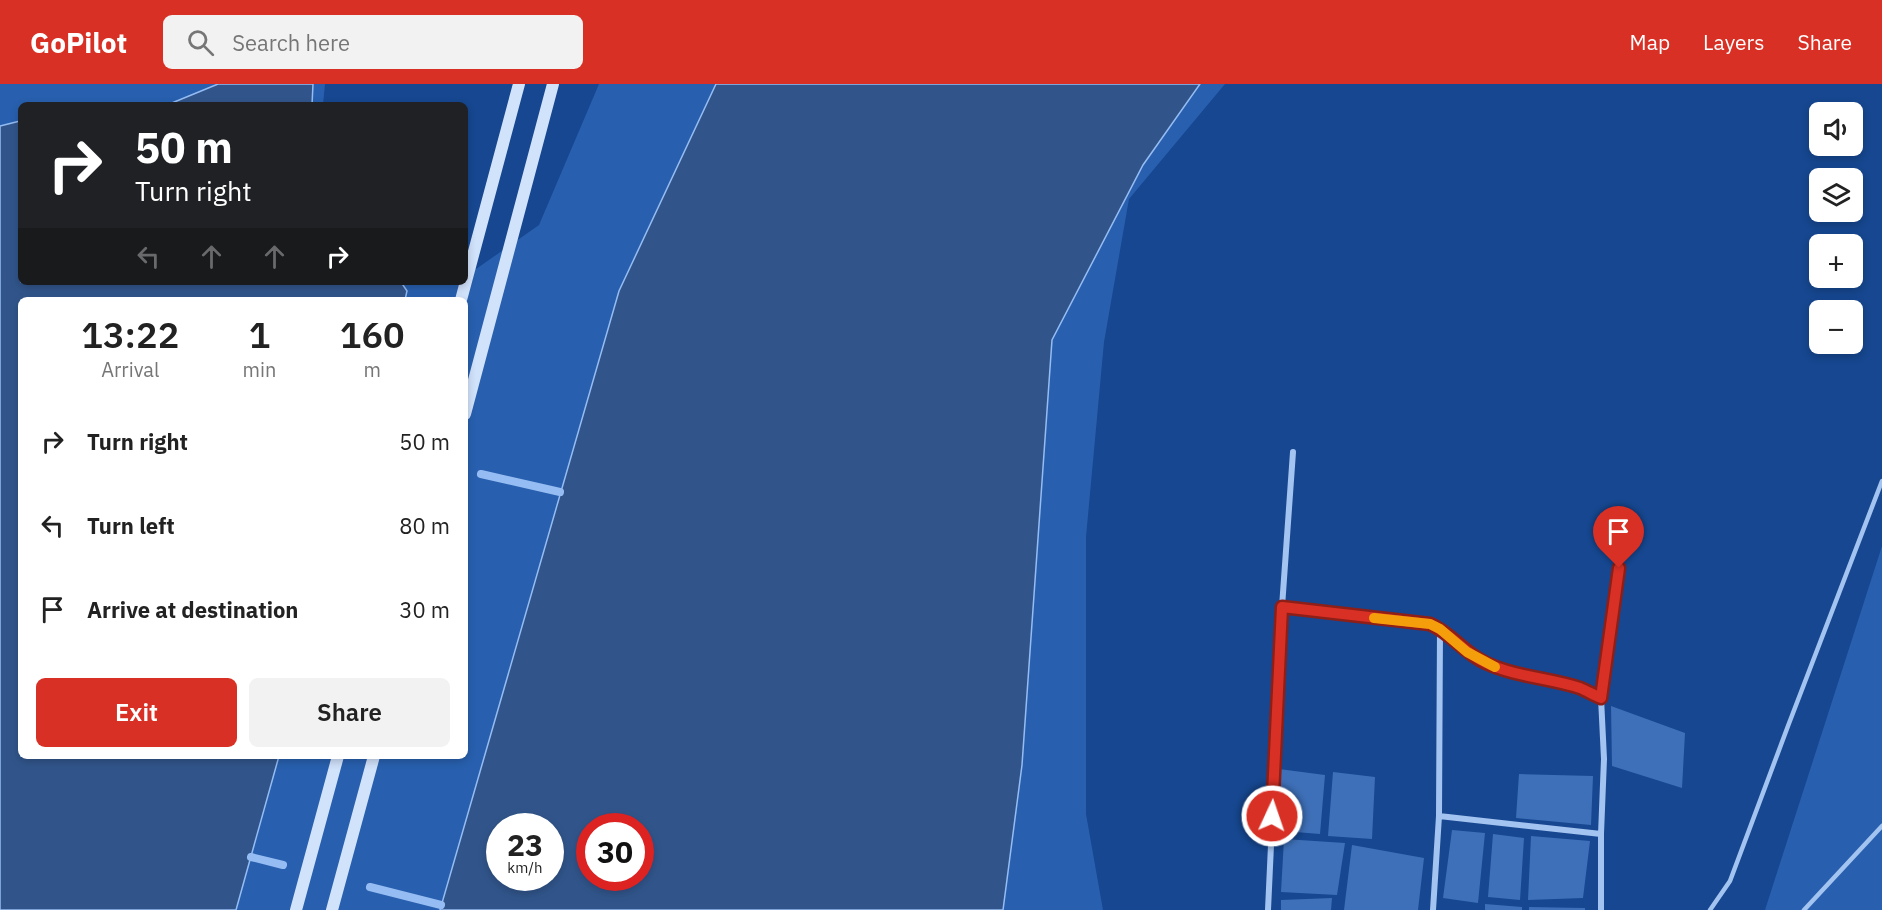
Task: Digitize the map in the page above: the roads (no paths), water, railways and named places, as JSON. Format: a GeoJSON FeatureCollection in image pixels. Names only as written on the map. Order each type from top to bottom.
{"type":"FeatureCollection","features":[{"type":"Feature","properties":{"kind":"main road"},"geometry":{"type":"LineString","coordinates":[[468,274],[519,84]]}},
{"type":"Feature","properties":{"kind":"main road"},"geometry":{"type":"LineString","coordinates":[[468,403],[554,84]]}},
{"type":"Feature","properties":{"kind":"main road"},"geometry":{"type":"LineString","coordinates":[[296,910],[337,759]]}},
{"type":"Feature","properties":{"kind":"main road"},"geometry":{"type":"LineString","coordinates":[[332,910],[373,759]]}},
{"type":"Feature","properties":{"kind":"street"},"geometry":{"type":"LineString","coordinates":[[1268,910],[1282,607],[1293,452]]}},
{"type":"Feature","properties":{"kind":"street"},"geometry":{"type":"LineString","coordinates":[[1601,910],[1604,759],[1601,698],[1619,568]]}},
{"type":"Feature","properties":{"kind":"street"},"geometry":{"type":"LineString","coordinates":[[1282,607],[1430,624],[1440,629],[1467,652],[1486,663],[1505,670],[1581,688],[1601,698]]}},
{"type":"Feature","properties":{"kind":"street"},"geometry":{"type":"LineString","coordinates":[[1433,910],[1439,816],[1440,629]]}},
{"type":"Feature","properties":{"kind":"street"},"geometry":{"type":"LineString","coordinates":[[1439,816],[1601,834]]}},
{"type":"Feature","properties":{"kind":"lane"},"geometry":{"type":"LineString","coordinates":[[1710,910],[1730,881],[1882,481]]}},
{"type":"Feature","properties":{"kind":"lane"},"geometry":{"type":"LineString","coordinates":[[1804,910],[1882,826]]}},
{"type":"Feature","properties":{"kind":"waterway"},"geometry":{"type":"LineString","coordinates":[[481,474],[560,492]]}},
{"type":"Feature","properties":{"kind":"waterway"},"geometry":{"type":"LineString","coordinates":[[251,857],[283,865]]}},
{"type":"Feature","properties":{"kind":"waterway"},"geometry":{"type":"LineString","coordinates":[[370,887],[441,905]]}}]}
